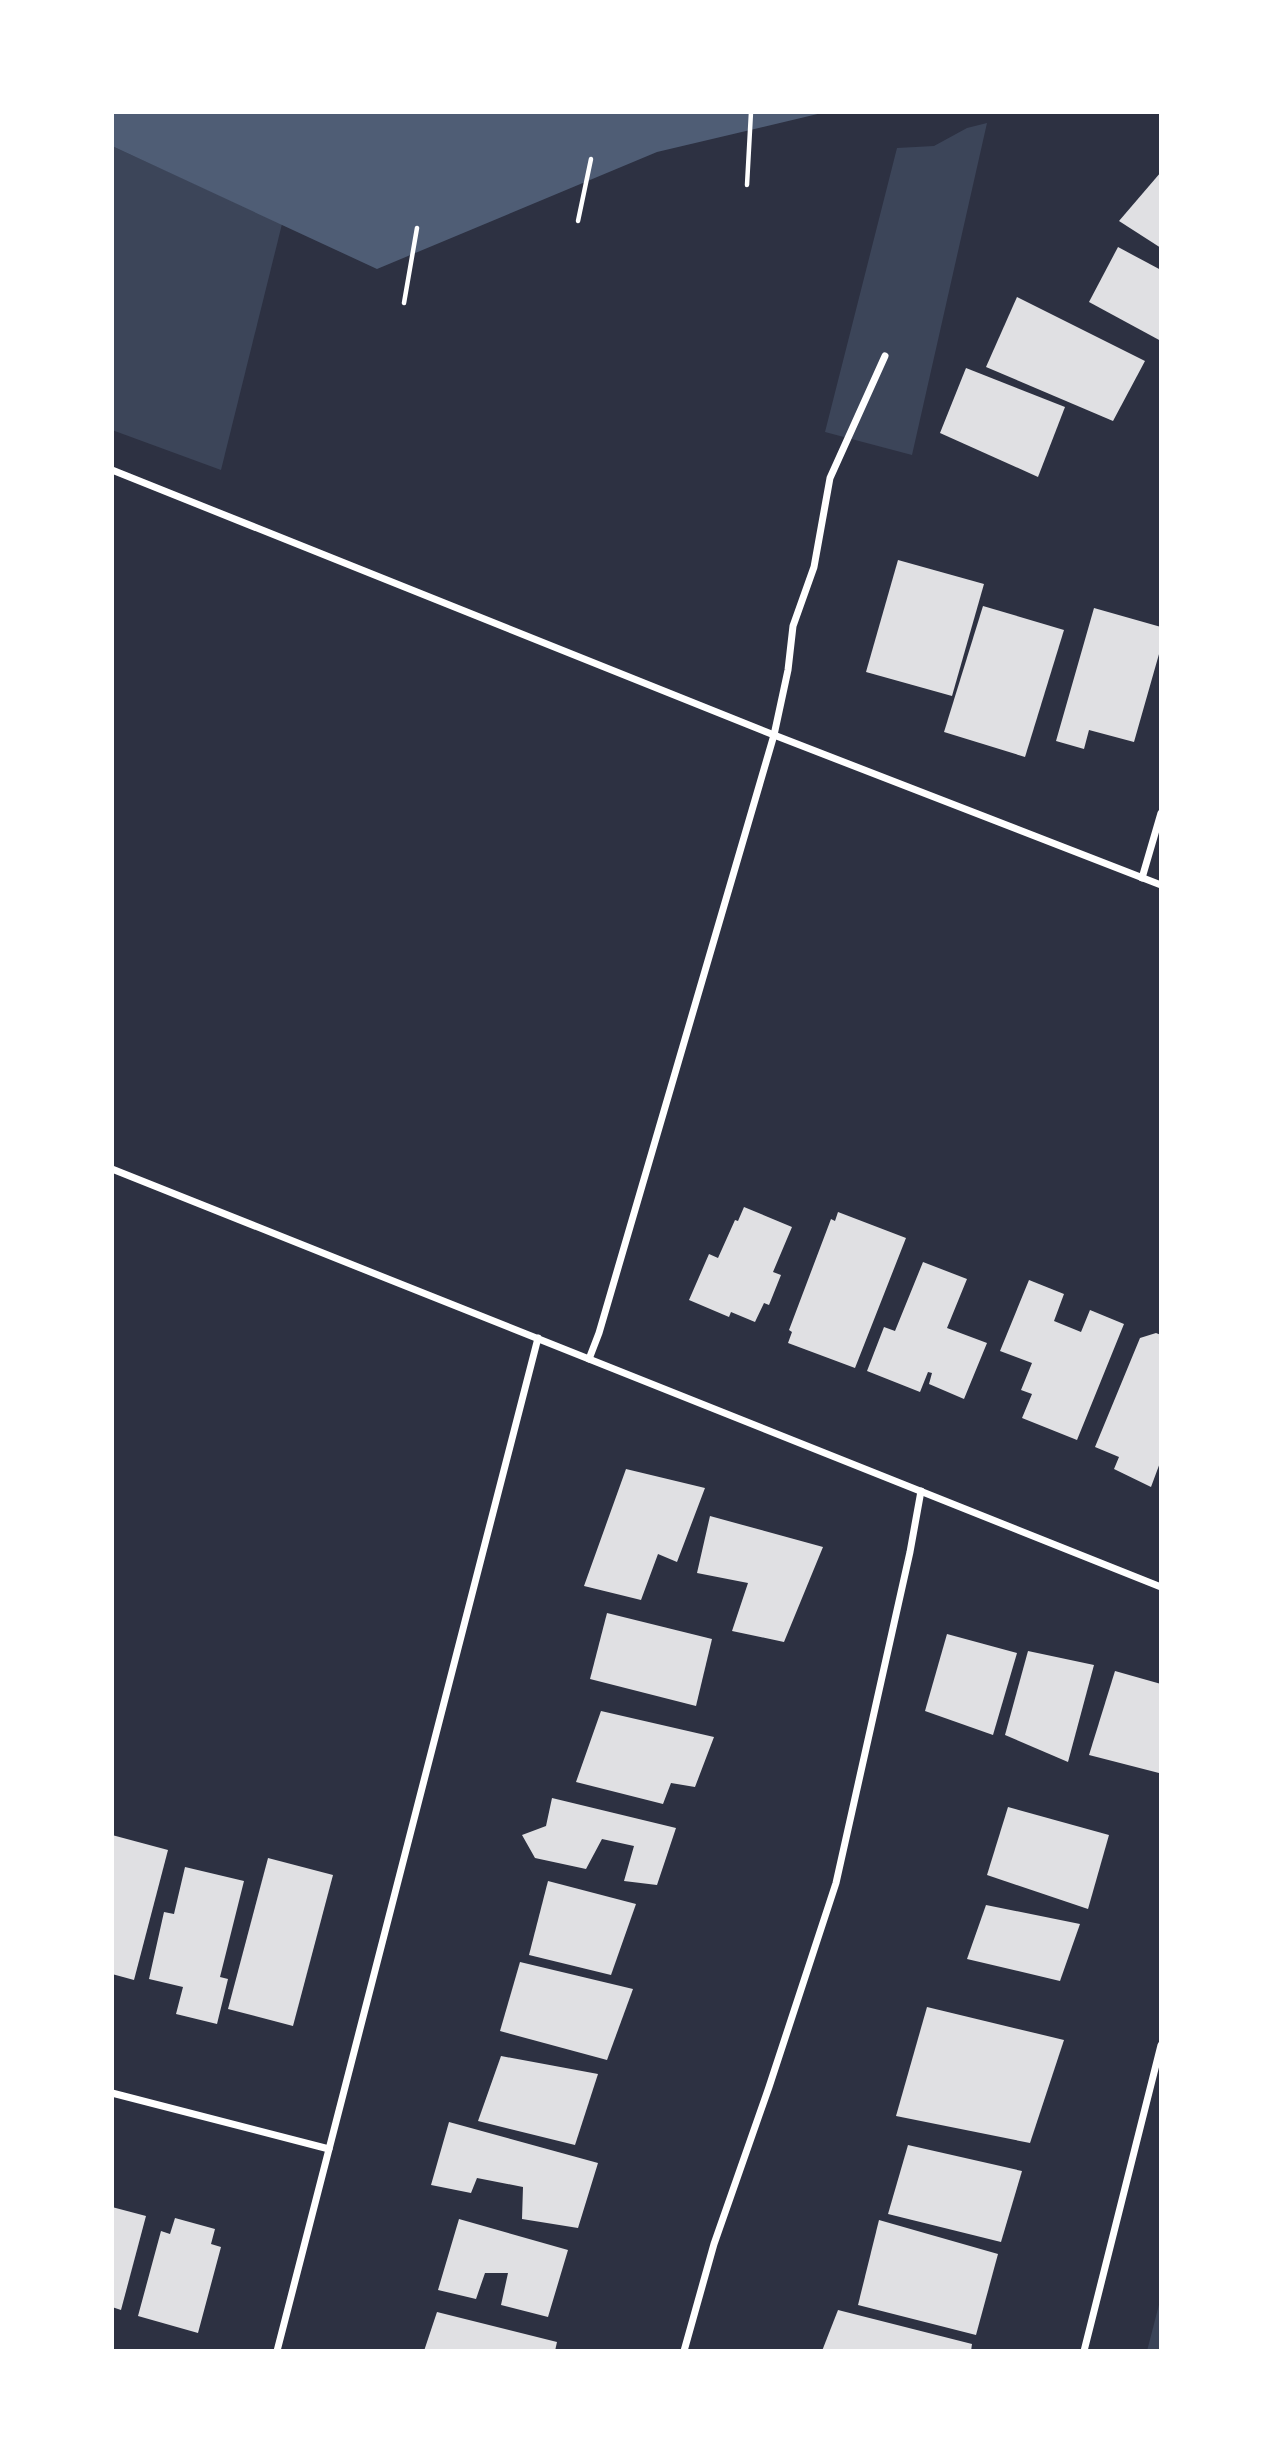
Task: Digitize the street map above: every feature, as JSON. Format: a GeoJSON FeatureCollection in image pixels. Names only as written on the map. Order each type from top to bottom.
{"type":"FeatureCollection","features":[{"type":"Feature","properties":{"kind":"street"},"geometry":{"type":"LineString","coordinates":[[589,1359],[599,1333],[774,735],[788,670],[793,626],[814,567],[830,478],[885,356]]}},
{"type":"Feature","properties":{"kind":"street"},"geometry":{"type":"LineString","coordinates":[[112,470],[774,735],[1161,885]]}},
{"type":"Feature","properties":{"kind":"street"},"geometry":{"type":"LineString","coordinates":[[1142,878],[1161,813]]}},
{"type":"Feature","properties":{"kind":"street"},"geometry":{"type":"LineString","coordinates":[[112,1169],[1161,1587]]}},
{"type":"Feature","properties":{"kind":"street"},"geometry":{"type":"LineString","coordinates":[[277,2351],[538,1338]]}},
{"type":"Feature","properties":{"kind":"street"},"geometry":{"type":"LineString","coordinates":[[684,2351],[714,2244],[836,1883],[910,1552],[921,1491]]}},
{"type":"Feature","properties":{"kind":"street"},"geometry":{"type":"LineString","coordinates":[[1084,2351],[1161,2045]]}},
{"type":"Feature","properties":{"kind":"street"},"geometry":{"type":"LineString","coordinates":[[112,2093],[328,2149]]}},
{"type":"Feature","properties":{"kind":"path"},"geometry":{"type":"LineString","coordinates":[[747,185],[751,112]]}},
{"type":"Feature","properties":{"kind":"path"},"geometry":{"type":"LineString","coordinates":[[578,221],[591,159]]}},
{"type":"Feature","properties":{"kind":"path"},"geometry":{"type":"LineString","coordinates":[[404,303],[417,228]]}},
{"type":"Feature","properties":{"kind":"shaded area"},"geometry":{"type":"Polygon","coordinates":[[[112,112],[826,112],[657,152],[377,269],[112,146],[112,112]]]}},
{"type":"Feature","properties":{"kind":"shaded area"},"geometry":{"type":"Polygon","coordinates":[[[987,123],[912,455],[825,432],[897,148],[934,146],[967,128],[987,123]]]}},
{"type":"Feature","properties":{"kind":"shaded area"},"geometry":{"type":"Polygon","coordinates":[[[112,146],[282,224],[221,470],[112,430],[112,146]]]}},
{"type":"Feature","properties":{"kind":"shaded area"},"geometry":{"type":"Polygon","coordinates":[[[1161,2297],[1161,2351],[1147,2351],[1161,2297]]]}},
{"type":"Feature","properties":{"kind":"building"},"geometry":{"type":"Polygon","coordinates":[[[1161,172],[1161,248],[1119,221],[1161,172]]]}},
{"type":"Feature","properties":{"kind":"building"},"geometry":{"type":"Polygon","coordinates":[[[1118,247],[1161,270],[1161,341],[1089,302],[1118,247]]]}},
{"type":"Feature","properties":{"kind":"building"},"geometry":{"type":"Polygon","coordinates":[[[1017,297],[1145,361],[1113,421],[986,367],[1017,297]]]}},
{"type":"Feature","properties":{"kind":"building"},"geometry":{"type":"Polygon","coordinates":[[[966,368],[1065,407],[1038,477],[940,433],[966,368]]]}},
{"type":"Feature","properties":{"kind":"building"},"geometry":{"type":"Polygon","coordinates":[[[898,560],[984,584],[952,696],[866,672],[898,560]]]}},
{"type":"Feature","properties":{"kind":"building"},"geometry":{"type":"Polygon","coordinates":[[[983,606],[1064,630],[1025,757],[944,732],[983,606]]]}},
{"type":"Feature","properties":{"kind":"building"},"geometry":{"type":"Polygon","coordinates":[[[1094,608],[1161,627],[1161,647],[1134,742],[1089,730],[1084,749],[1056,741],[1094,608]]]}},
{"type":"Feature","properties":{"kind":"building"},"geometry":{"type":"Polygon","coordinates":[[[744,1207],[792,1227],[773,1272],[781,1275],[769,1305],[764,1303],[755,1322],[731,1312],[729,1317],[689,1300],[709,1254],[718,1258],[735,1220],[738,1221],[744,1207]]]}},
{"type":"Feature","properties":{"kind":"building"},"geometry":{"type":"Polygon","coordinates":[[[838,1212],[906,1238],[855,1368],[788,1343],[792,1332],[789,1330],[831,1219],[835,1221],[838,1212]]]}},
{"type":"Feature","properties":{"kind":"building"},"geometry":{"type":"Polygon","coordinates":[[[923,1262],[967,1279],[947,1328],[987,1343],[964,1399],[929,1384],[932,1373],[928,1372],[920,1392],[867,1371],[884,1327],[895,1331],[923,1262]]]}},
{"type":"Feature","properties":{"kind":"building"},"geometry":{"type":"Polygon","coordinates":[[[1029,1280],[1064,1294],[1054,1321],[1081,1332],[1090,1310],[1124,1324],[1077,1440],[1022,1418],[1032,1394],[1021,1390],[1032,1363],[1000,1351],[1029,1280]]]}},
{"type":"Feature","properties":{"kind":"building"},"geometry":{"type":"Polygon","coordinates":[[[1156,1333],[1161,1335],[1161,1460],[1151,1487],[1114,1469],[1119,1457],[1095,1447],[1140,1338],[1156,1333]]]}},
{"type":"Feature","properties":{"kind":"building"},"geometry":{"type":"Polygon","coordinates":[[[626,1469],[705,1488],[677,1562],[658,1554],[641,1600],[584,1586],[626,1469]]]}},
{"type":"Feature","properties":{"kind":"building"},"geometry":{"type":"Polygon","coordinates":[[[710,1516],[823,1547],[784,1642],[732,1631],[748,1583],[697,1573],[710,1516]]]}},
{"type":"Feature","properties":{"kind":"building"},"geometry":{"type":"Polygon","coordinates":[[[607,1613],[712,1639],[696,1706],[590,1679],[607,1613]]]}},
{"type":"Feature","properties":{"kind":"building"},"geometry":{"type":"Polygon","coordinates":[[[947,1634],[1017,1653],[993,1735],[925,1711],[947,1634]]]}},
{"type":"Feature","properties":{"kind":"building"},"geometry":{"type":"Polygon","coordinates":[[[1028,1651],[1094,1665],[1068,1762],[1005,1735],[1028,1651]]]}},
{"type":"Feature","properties":{"kind":"building"},"geometry":{"type":"Polygon","coordinates":[[[1115,1671],[1161,1684],[1159,1773],[1089,1755],[1115,1671]]]}},
{"type":"Feature","properties":{"kind":"building"},"geometry":{"type":"Polygon","coordinates":[[[601,1711],[714,1737],[695,1787],[671,1783],[663,1804],[576,1782],[601,1711]]]}},
{"type":"Feature","properties":{"kind":"building"},"geometry":{"type":"Polygon","coordinates":[[[552,1798],[676,1828],[657,1885],[624,1881],[634,1846],[602,1839],[586,1869],[535,1858],[522,1835],[546,1826],[552,1798]]]}},
{"type":"Feature","properties":{"kind":"building"},"geometry":{"type":"Polygon","coordinates":[[[1008,1807],[1109,1835],[1088,1909],[987,1875],[1008,1807]]]}},
{"type":"Feature","properties":{"kind":"building"},"geometry":{"type":"Polygon","coordinates":[[[112,1835],[168,1850],[134,1980],[112,1974],[112,1835]]]}},
{"type":"Feature","properties":{"kind":"building"},"geometry":{"type":"Polygon","coordinates":[[[268,1858],[333,1875],[293,2026],[228,2009],[268,1858]]]}},
{"type":"Feature","properties":{"kind":"building"},"geometry":{"type":"Polygon","coordinates":[[[185,1867],[244,1881],[220,1977],[228,1979],[217,2024],[176,2014],[183,1987],[149,1979],[164,1912],[174,1914],[185,1867]]]}},
{"type":"Feature","properties":{"kind":"building"},"geometry":{"type":"Polygon","coordinates":[[[548,1881],[636,1904],[611,1975],[529,1955],[548,1881]]]}},
{"type":"Feature","properties":{"kind":"building"},"geometry":{"type":"Polygon","coordinates":[[[986,1905],[1080,1924],[1060,1981],[967,1959],[986,1905]]]}},
{"type":"Feature","properties":{"kind":"building"},"geometry":{"type":"Polygon","coordinates":[[[520,1962],[633,1989],[607,2060],[500,2031],[520,1962]]]}},
{"type":"Feature","properties":{"kind":"building"},"geometry":{"type":"Polygon","coordinates":[[[927,2007],[1064,2040],[1030,2143],[896,2116],[927,2007]]]}},
{"type":"Feature","properties":{"kind":"building"},"geometry":{"type":"Polygon","coordinates":[[[501,2056],[598,2074],[575,2145],[478,2121],[501,2056]]]}},
{"type":"Feature","properties":{"kind":"building"},"geometry":{"type":"Polygon","coordinates":[[[449,2122],[598,2163],[578,2228],[522,2219],[523,2187],[477,2178],[471,2193],[431,2185],[449,2122]]]}},
{"type":"Feature","properties":{"kind":"building"},"geometry":{"type":"Polygon","coordinates":[[[908,2145],[1022,2171],[1001,2242],[888,2214],[908,2145]]]}},
{"type":"Feature","properties":{"kind":"building"},"geometry":{"type":"Polygon","coordinates":[[[112,2207],[146,2216],[121,2310],[112,2307],[112,2207]]]}},
{"type":"Feature","properties":{"kind":"building"},"geometry":{"type":"Polygon","coordinates":[[[175,2218],[215,2229],[211,2244],[221,2247],[198,2333],[138,2316],[161,2231],[170,2234],[175,2218]]]}},
{"type":"Feature","properties":{"kind":"building"},"geometry":{"type":"Polygon","coordinates":[[[459,2219],[568,2250],[548,2317],[501,2305],[508,2273],[485,2273],[476,2299],[438,2290],[459,2219]]]}},
{"type":"Feature","properties":{"kind":"building"},"geometry":{"type":"Polygon","coordinates":[[[879,2220],[998,2254],[976,2335],[858,2305],[879,2220]]]}},
{"type":"Feature","properties":{"kind":"building"},"geometry":{"type":"Polygon","coordinates":[[[838,2310],[972,2344],[971,2351],[822,2351],[838,2310]]]}},
{"type":"Feature","properties":{"kind":"building"},"geometry":{"type":"Polygon","coordinates":[[[437,2312],[557,2342],[555,2351],[424,2351],[437,2312]]]}}]}
